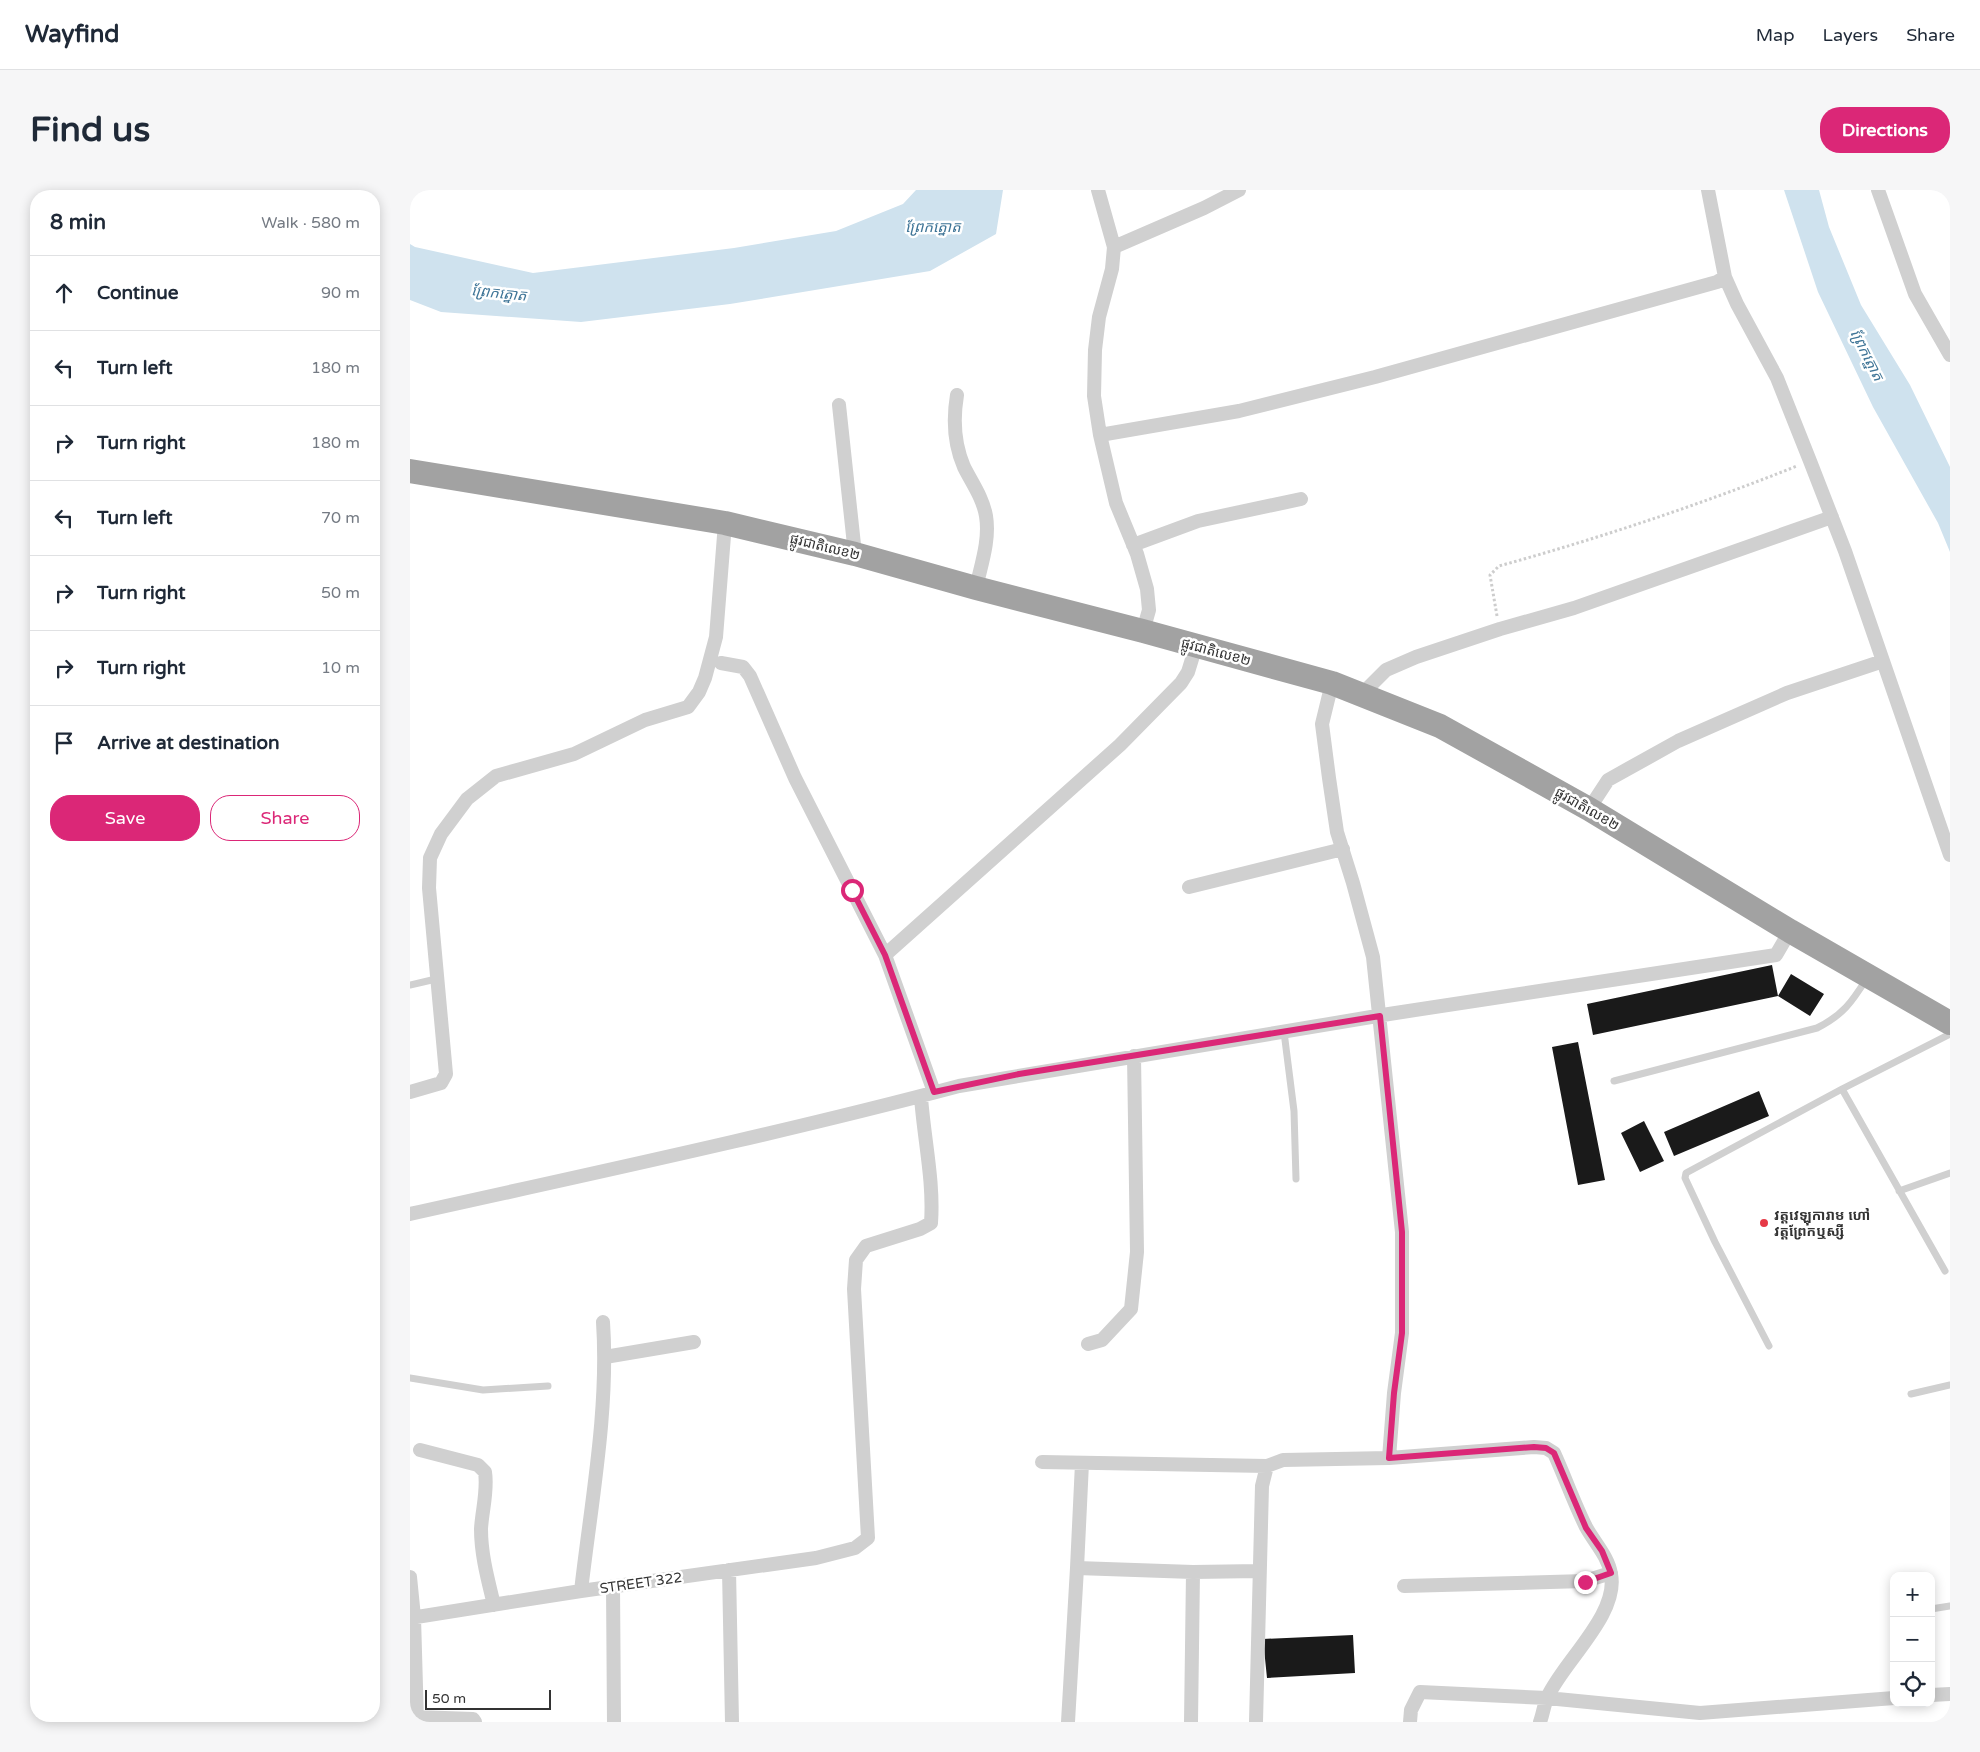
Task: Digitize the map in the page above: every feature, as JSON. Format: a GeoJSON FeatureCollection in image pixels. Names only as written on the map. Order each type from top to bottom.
{"type":"FeatureCollection","features":[{"type":"Feature","properties":{"kind":"highway","name":"ផ្លូវជាតិលេខ២"},"geometry":{"type":"LineString","coordinates":[[410,471],[725,523],[854,554],[1332,683],[1440,726],[1589,809],[1790,931],[1950,1023]]}},
{"type":"Feature","properties":{"kind":"street"},"geometry":{"type":"LineString","coordinates":[[1098,190],[1114,247],[1112,269],[1099,317],[1095,350],[1094,396],[1100,435],[1116,503],[1133,545],[1146,589],[1149,610],[1143,631]]}},
{"type":"Feature","properties":{"kind":"street"},"geometry":{"type":"LineString","coordinates":[[1114,247],[1204,208],[1240,190]]}},
{"type":"Feature","properties":{"kind":"street"},"geometry":{"type":"LineString","coordinates":[[1708,190],[1725,277],[1737,304],[1777,378],[1832,517],[1950,855]]}},
{"type":"Feature","properties":{"kind":"street"},"geometry":{"type":"LineString","coordinates":[[1878,190],[1915,294],[1950,355]]}},
{"type":"Feature","properties":{"kind":"street"},"geometry":{"type":"LineString","coordinates":[[1100,435],[1238,411],[1376,377],[1717,282],[1725,277]]}},
{"type":"Feature","properties":{"kind":"street"},"geometry":{"type":"LineString","coordinates":[[957,395],[954,411],[958,450],[980,498],[986,516],[987,536],[976,588]]}},
{"type":"Feature","properties":{"kind":"street"},"geometry":{"type":"LineString","coordinates":[[839,405],[854,554]]}},
{"type":"Feature","properties":{"kind":"street"},"geometry":{"type":"LineString","coordinates":[[1133,545],[1198,521],[1301,500]]}},
{"type":"Feature","properties":{"kind":"street"},"geometry":{"type":"LineString","coordinates":[[1362,694],[1386,670],[1416,657],[1500,629],[1574,608],[1832,517]]}},
{"type":"Feature","properties":{"kind":"street"},"geometry":{"type":"LineString","coordinates":[[410,1092],[441,1083],[446,1074],[429,888],[430,858],[441,834],[467,800],[496,776],[574,754],[645,720],[688,707],[699,692],[705,678],[716,637],[725,523]]}},
{"type":"Feature","properties":{"kind":"street"},"geometry":{"type":"LineString","coordinates":[[885,955],[1120,745],[1181,683],[1188,672],[1196,646]]}},
{"type":"Feature","properties":{"kind":"street"},"geometry":{"type":"LineString","coordinates":[[1589,809],[1608,780],[1678,741],[1786,693],[1883,662]]}},
{"type":"Feature","properties":{"kind":"street"},"geometry":{"type":"LineString","coordinates":[[721,663],[744,667],[750,676],[795,778],[885,955],[928,1095]]}},
{"type":"Feature","properties":{"kind":"street"},"geometry":{"type":"LineString","coordinates":[[1332,683],[1322,724],[1337,832],[1372,958],[1380,1016],[1402,1232],[1402,1333],[1394,1393],[1389,1458]]}},
{"type":"Feature","properties":{"kind":"street"},"geometry":{"type":"LineString","coordinates":[[1189,886],[1343,849]]}},
{"type":"Feature","properties":{"kind":"street"},"geometry":{"type":"LineString","coordinates":[[410,1214],[698,1151],[1019,1074],[1776,955],[1790,931]]}},
{"type":"Feature","properties":{"kind":"street"},"geometry":{"type":"LineString","coordinates":[[1088,1344],[1102,1340],[1132,1309],[1137,1252],[1134,1056]]}},
{"type":"Feature","properties":{"kind":"street","name":"STREET 322"},"geometry":{"type":"LineString","coordinates":[[412,1618],[613,1586],[816,1558],[855,1548],[868,1538],[854,1289],[856,1260],[866,1246],[920,1229],[931,1223],[928,1095]]}},
{"type":"Feature","properties":{"kind":"street"},"geometry":{"type":"LineString","coordinates":[[581,1591],[600,1425],[605,1357],[603,1322]]}},
{"type":"Feature","properties":{"kind":"street"},"geometry":{"type":"LineString","coordinates":[[605,1357],[694,1342]]}},
{"type":"Feature","properties":{"kind":"street"},"geometry":{"type":"LineString","coordinates":[[1042,1462],[1267,1466],[1283,1460],[1389,1458],[1534,1447],[1546,1448],[1554,1453],[1586,1528],[1602,1551],[1611,1573],[1612,1590],[1607,1608],[1547,1698],[1540,1722]]}},
{"type":"Feature","properties":{"kind":"street"},"geometry":{"type":"LineString","coordinates":[[420,1450],[478,1465],[486,1472],[487,1482],[481,1528],[482,1549],[494,1606]]}},
{"type":"Feature","properties":{"kind":"street"},"geometry":{"type":"LineString","coordinates":[[1068,1722],[1082,1463]]}},
{"type":"Feature","properties":{"kind":"street"},"geometry":{"type":"LineString","coordinates":[[1256,1722],[1262,1486],[1267,1466]]}},
{"type":"Feature","properties":{"kind":"street"},"geometry":{"type":"LineString","coordinates":[[1077,1568],[1193,1572],[1259,1571]]}},
{"type":"Feature","properties":{"kind":"street"},"geometry":{"type":"LineString","coordinates":[[729,1570],[732,1722]]}},
{"type":"Feature","properties":{"kind":"street"},"geometry":{"type":"LineString","coordinates":[[1191,1722],[1193,1572]]}},
{"type":"Feature","properties":{"kind":"street"},"geometry":{"type":"LineString","coordinates":[[1404,1586],[1585,1582],[1611,1573]]}},
{"type":"Feature","properties":{"kind":"street"},"geometry":{"type":"LineString","coordinates":[[410,1577],[417,1719],[473,1719],[475,1722]]}},
{"type":"Feature","properties":{"kind":"street"},"geometry":{"type":"LineString","coordinates":[[613,1586],[614,1722]]}},
{"type":"Feature","properties":{"kind":"street"},"geometry":{"type":"LineString","coordinates":[[1410,1722],[1411,1710],[1420,1692],[1547,1698],[1699,1718],[1890,1698]]}},
{"type":"Feature","properties":{"kind":"street"},"geometry":{"type":"LineString","coordinates":[[1935,1695],[1950,1694]]}},
{"type":"Feature","properties":{"kind":"lane"},"geometry":{"type":"LineString","coordinates":[[1614,1081],[1817,1028],[1835,1018],[1849,1006],[1869,976]]}},
{"type":"Feature","properties":{"kind":"lane"},"geometry":{"type":"LineString","coordinates":[[410,985],[436,980]]}},
{"type":"Feature","properties":{"kind":"lane"},"geometry":{"type":"LineString","coordinates":[[1284,1032],[1294,1111],[1296,1179]]}},
{"type":"Feature","properties":{"kind":"lane"},"geometry":{"type":"LineString","coordinates":[[1769,1346],[1715,1242],[1685,1178],[1686,1173],[1842,1089],[1950,1034]]}},
{"type":"Feature","properties":{"kind":"lane"},"geometry":{"type":"LineString","coordinates":[[1842,1089],[1944,1271]]}},
{"type":"Feature","properties":{"kind":"lane"},"geometry":{"type":"LineString","coordinates":[[1899,1191],[1950,1173]]}},
{"type":"Feature","properties":{"kind":"lane"},"geometry":{"type":"LineString","coordinates":[[410,1378],[482,1390],[548,1386]]}},
{"type":"Feature","properties":{"kind":"lane"},"geometry":{"type":"LineString","coordinates":[[1911,1394],[1950,1385]]}},
{"type":"Feature","properties":{"kind":"lane"},"geometry":{"type":"LineString","coordinates":[[1935,1608],[1950,1606]]}},
{"type":"Feature","properties":{"kind":"path"},"geometry":{"type":"LineString","coordinates":[[1500,629],[1490,575],[1499,566],[1647,521],[1736,490],[1810,461]]}},
{"type":"Feature","properties":{"kind":"water","name":"ព្រែកត្នោត"},"geometry":{"type":"Polygon","coordinates":[[[916,190],[1003,190],[996,234],[930,271],[730,304],[581,322],[441,312],[410,300],[410,244],[415,247],[533,273],[734,248],[836,231],[903,204],[916,190]]]}},
{"type":"Feature","properties":{"kind":"water","name":"ព្រែកត្នោត"},"geometry":{"type":"Polygon","coordinates":[[[1784,190],[1819,190],[1829,227],[1861,305],[1910,385],[1950,467],[1950,552],[1938,523],[1873,407],[1818,292],[1784,190]]]}},
{"type":"Feature","properties":{"kind":"building"},"geometry":{"type":"Polygon","coordinates":[[[1772,965],[1778,996],[1593,1035],[1587,1004],[1772,965]]]}},
{"type":"Feature","properties":{"kind":"building"},"geometry":{"type":"Polygon","coordinates":[[[1791,974],[1824,994],[1810,1016],[1778,996],[1791,974]]]}},
{"type":"Feature","properties":{"kind":"building"},"geometry":{"type":"Polygon","coordinates":[[[1578,1042],[1605,1180],[1578,1185],[1552,1047],[1578,1042]]]}},
{"type":"Feature","properties":{"kind":"building"},"geometry":{"type":"Polygon","coordinates":[[[1759,1091],[1769,1116],[1674,1156],[1664,1132],[1759,1091]]]}},
{"type":"Feature","properties":{"kind":"building"},"geometry":{"type":"Polygon","coordinates":[[[1644,1121],[1664,1161],[1640,1172],[1621,1133],[1644,1121]]]}},
{"type":"Feature","properties":{"kind":"building"},"geometry":{"type":"Polygon","coordinates":[[[1353,1635],[1355,1673],[1267,1678],[1263,1639],[1353,1635]]]}},
{"type":"Feature","properties":{"kind":"place","name":"វត្តវេឡុការាម ហៅ វត្តព្រែកឬស្សី"},"geometry":{"type":"Point","coordinates":[1764,1223]}},
{"type":"Feature","properties":{"kind":"route"},"geometry":{"type":"LineString","coordinates":[[852,890],[873,935],[885,955],[934,1092],[1019,1074],[1380,1016],[1402,1232],[1402,1333],[1394,1393],[1389,1458],[1534,1447],[1546,1448],[1554,1453],[1586,1528],[1602,1551],[1611,1573],[1585,1582]]}}]}
